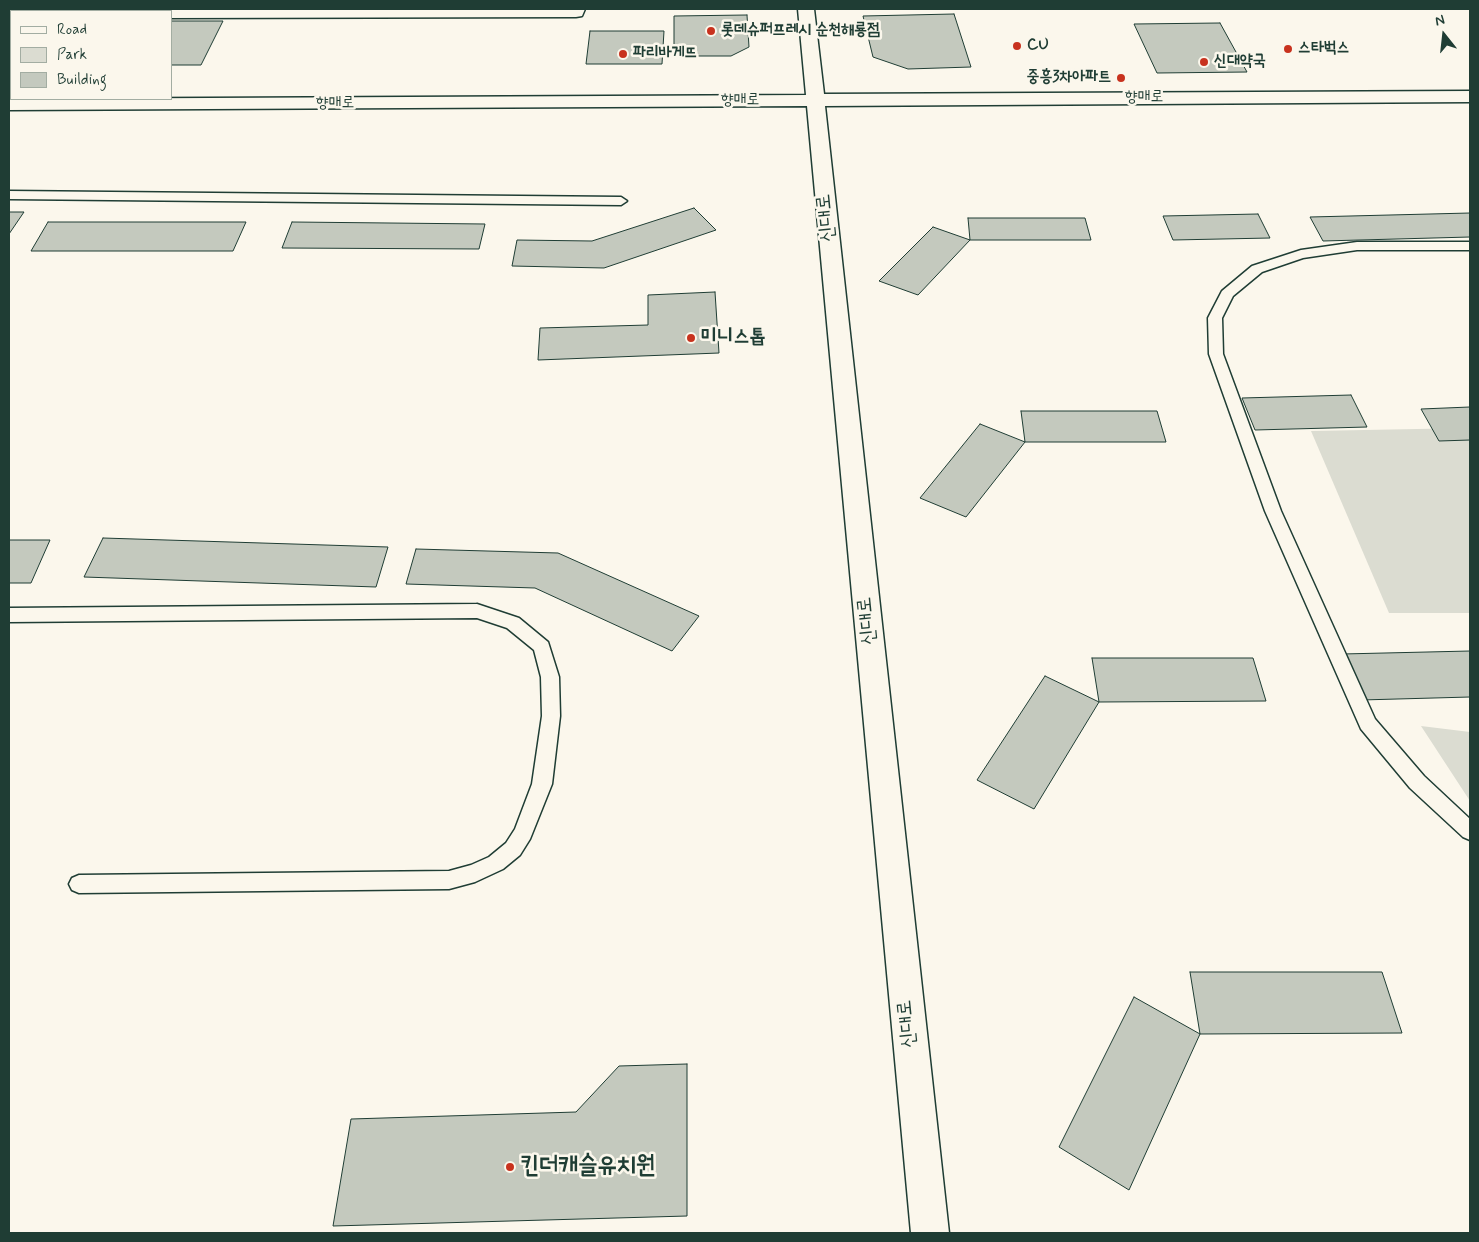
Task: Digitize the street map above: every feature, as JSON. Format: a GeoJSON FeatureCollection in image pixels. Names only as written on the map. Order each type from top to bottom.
{"type":"FeatureCollection","features":[{"type":"Feature","properties":{"kind":"street"},"geometry":{"type":"LineString","coordinates":[[172,13],[576,12],[576,9]]}},
{"type":"Feature","properties":{"kind":"street","name":"신대로"},"geometry":{"type":"LineString","coordinates":[[806,9],[930,1233]]}},
{"type":"Feature","properties":{"kind":"street","name":"향매로"},"geometry":{"type":"LineString","coordinates":[[9,106],[32,102],[815,101],[1470,96]]}},
{"type":"Feature","properties":{"kind":"lane"},"geometry":{"type":"LineString","coordinates":[[9,195],[621,201]]}},
{"type":"Feature","properties":{"kind":"lane"},"geometry":{"type":"LineString","coordinates":[[1470,246],[1357,246],[1301,254],[1257,269],[1227,294],[1215,318],[1216,354],[1273,511],[1368,724],[1417,782],[1470,831]]}},
{"type":"Feature","properties":{"kind":"lane"},"geometry":{"type":"LineString","coordinates":[[9,615],[477,611],[513,623],[542,647],[550,677],[551,716],[542,784],[523,832],[513,849],[496,863],[475,873],[449,880],[79,884]]}},
{"type":"Feature","properties":{"kind":"green space"},"geometry":{"type":"Polygon","coordinates":[[[1470,428],[1470,613],[1389,613],[1311,431],[1470,428]]]}},
{"type":"Feature","properties":{"kind":"green space"},"geometry":{"type":"Polygon","coordinates":[[[1421,726],[1470,732],[1470,801],[1421,726]]]}},
{"type":"Feature","properties":{"kind":"building"},"geometry":{"type":"Polygon","coordinates":[[[9,9],[38,9],[10,10],[9,50],[9,9]]]}},
{"type":"Feature","properties":{"kind":"building"},"geometry":{"type":"Polygon","coordinates":[[[954,14],[971,67],[908,69],[873,57],[863,16],[954,14]]]}},
{"type":"Feature","properties":{"kind":"building","name":"롯데슈퍼프레시 순천해룡점"},"geometry":{"type":"Polygon","coordinates":[[[747,15],[749,47],[731,56],[674,56],[674,16],[747,15]]]}},
{"type":"Feature","properties":{"kind":"building"},"geometry":{"type":"Polygon","coordinates":[[[172,21],[223,21],[201,65],[172,65],[172,21]]]}},
{"type":"Feature","properties":{"kind":"building"},"geometry":{"type":"Polygon","coordinates":[[[1220,23],[1247,72],[1157,73],[1134,24],[1220,23]]]}},
{"type":"Feature","properties":{"kind":"building"},"geometry":{"type":"Polygon","coordinates":[[[590,31],[664,31],[662,64],[586,64],[590,31]]]}},
{"type":"Feature","properties":{"kind":"building"},"geometry":{"type":"Polygon","coordinates":[[[694,208],[716,230],[604,268],[512,266],[517,240],[592,241],[694,208]]]}},
{"type":"Feature","properties":{"kind":"building"},"geometry":{"type":"Polygon","coordinates":[[[9,212],[24,212],[9,234],[9,212]]]}},
{"type":"Feature","properties":{"kind":"building"},"geometry":{"type":"Polygon","coordinates":[[[1470,213],[1470,237],[1323,241],[1310,217],[1470,213]]]}},
{"type":"Feature","properties":{"kind":"building"},"geometry":{"type":"Polygon","coordinates":[[[1258,214],[1270,238],[1173,240],[1163,216],[1258,214]]]}},
{"type":"Feature","properties":{"kind":"building"},"geometry":{"type":"Polygon","coordinates":[[[968,218],[1085,218],[1091,240],[970,240],[968,218]]]}},
{"type":"Feature","properties":{"kind":"building"},"geometry":{"type":"Polygon","coordinates":[[[48,222],[246,222],[233,251],[31,251],[48,222]]]}},
{"type":"Feature","properties":{"kind":"building"},"geometry":{"type":"Polygon","coordinates":[[[292,222],[485,224],[479,249],[282,248],[292,222]]]}},
{"type":"Feature","properties":{"kind":"building"},"geometry":{"type":"Polygon","coordinates":[[[933,227],[970,240],[918,295],[879,281],[933,227]]]}},
{"type":"Feature","properties":{"kind":"building"},"geometry":{"type":"Polygon","coordinates":[[[715,292],[719,353],[538,360],[540,328],[648,325],[648,295],[715,292]]]}},
{"type":"Feature","properties":{"kind":"building"},"geometry":{"type":"Polygon","coordinates":[[[1351,395],[1367,427],[1255,430],[1242,398],[1351,395]]]}},
{"type":"Feature","properties":{"kind":"building"},"geometry":{"type":"Polygon","coordinates":[[[1470,407],[1470,440],[1439,441],[1421,409],[1470,407]]]}},
{"type":"Feature","properties":{"kind":"building"},"geometry":{"type":"Polygon","coordinates":[[[1021,411],[1157,411],[1166,442],[1025,442],[1021,411]]]}},
{"type":"Feature","properties":{"kind":"building"},"geometry":{"type":"Polygon","coordinates":[[[980,424],[1025,442],[966,517],[920,498],[980,424]]]}},
{"type":"Feature","properties":{"kind":"building"},"geometry":{"type":"Polygon","coordinates":[[[103,538],[388,547],[376,587],[84,577],[103,538]]]}},
{"type":"Feature","properties":{"kind":"building"},"geometry":{"type":"Polygon","coordinates":[[[9,540],[50,540],[31,583],[9,583],[9,540]]]}},
{"type":"Feature","properties":{"kind":"building"},"geometry":{"type":"Polygon","coordinates":[[[416,549],[558,553],[699,616],[672,651],[535,588],[406,584],[416,549]]]}},
{"type":"Feature","properties":{"kind":"building"},"geometry":{"type":"Polygon","coordinates":[[[1470,651],[1470,697],[1361,700],[1342,654],[1470,651]]]}},
{"type":"Feature","properties":{"kind":"building"},"geometry":{"type":"Polygon","coordinates":[[[1092,658],[1253,658],[1266,701],[1099,702],[1092,658]]]}},
{"type":"Feature","properties":{"kind":"building"},"geometry":{"type":"Polygon","coordinates":[[[1045,676],[1099,702],[1034,809],[977,780],[1045,676]]]}},
{"type":"Feature","properties":{"kind":"building"},"geometry":{"type":"Polygon","coordinates":[[[1190,972],[1382,972],[1402,1033],[1200,1034],[1190,972]]]}},
{"type":"Feature","properties":{"kind":"building"},"geometry":{"type":"Polygon","coordinates":[[[1134,997],[1200,1034],[1129,1190],[1059,1147],[1134,997]]]}},
{"type":"Feature","properties":{"kind":"building"},"geometry":{"type":"Polygon","coordinates":[[[687,1064],[687,1216],[333,1226],[351,1119],[576,1112],[619,1066],[687,1064]]]}},
{"type":"Feature","properties":{"kind":"place","name":"롯데슈퍼프레시 순천해룡점"},"geometry":{"type":"Point","coordinates":[711,31]}},
{"type":"Feature","properties":{"kind":"place","name":"CU"},"geometry":{"type":"Point","coordinates":[1017,46]}},
{"type":"Feature","properties":{"kind":"place","name":"스타벅스"},"geometry":{"type":"Point","coordinates":[1288,49]}},
{"type":"Feature","properties":{"kind":"place","name":"파리바게뜨"},"geometry":{"type":"Point","coordinates":[623,54]}},
{"type":"Feature","properties":{"kind":"place","name":"신대약국"},"geometry":{"type":"Point","coordinates":[1204,62]}},
{"type":"Feature","properties":{"kind":"place","name":"중흥3차아파트"},"geometry":{"type":"Point","coordinates":[1121,78]}},
{"type":"Feature","properties":{"kind":"place","name":"미니스톱"},"geometry":{"type":"Point","coordinates":[691,338]}},
{"type":"Feature","properties":{"kind":"place","name":"킨더캐슬유치원"},"geometry":{"type":"Point","coordinates":[510,1167]}}]}
